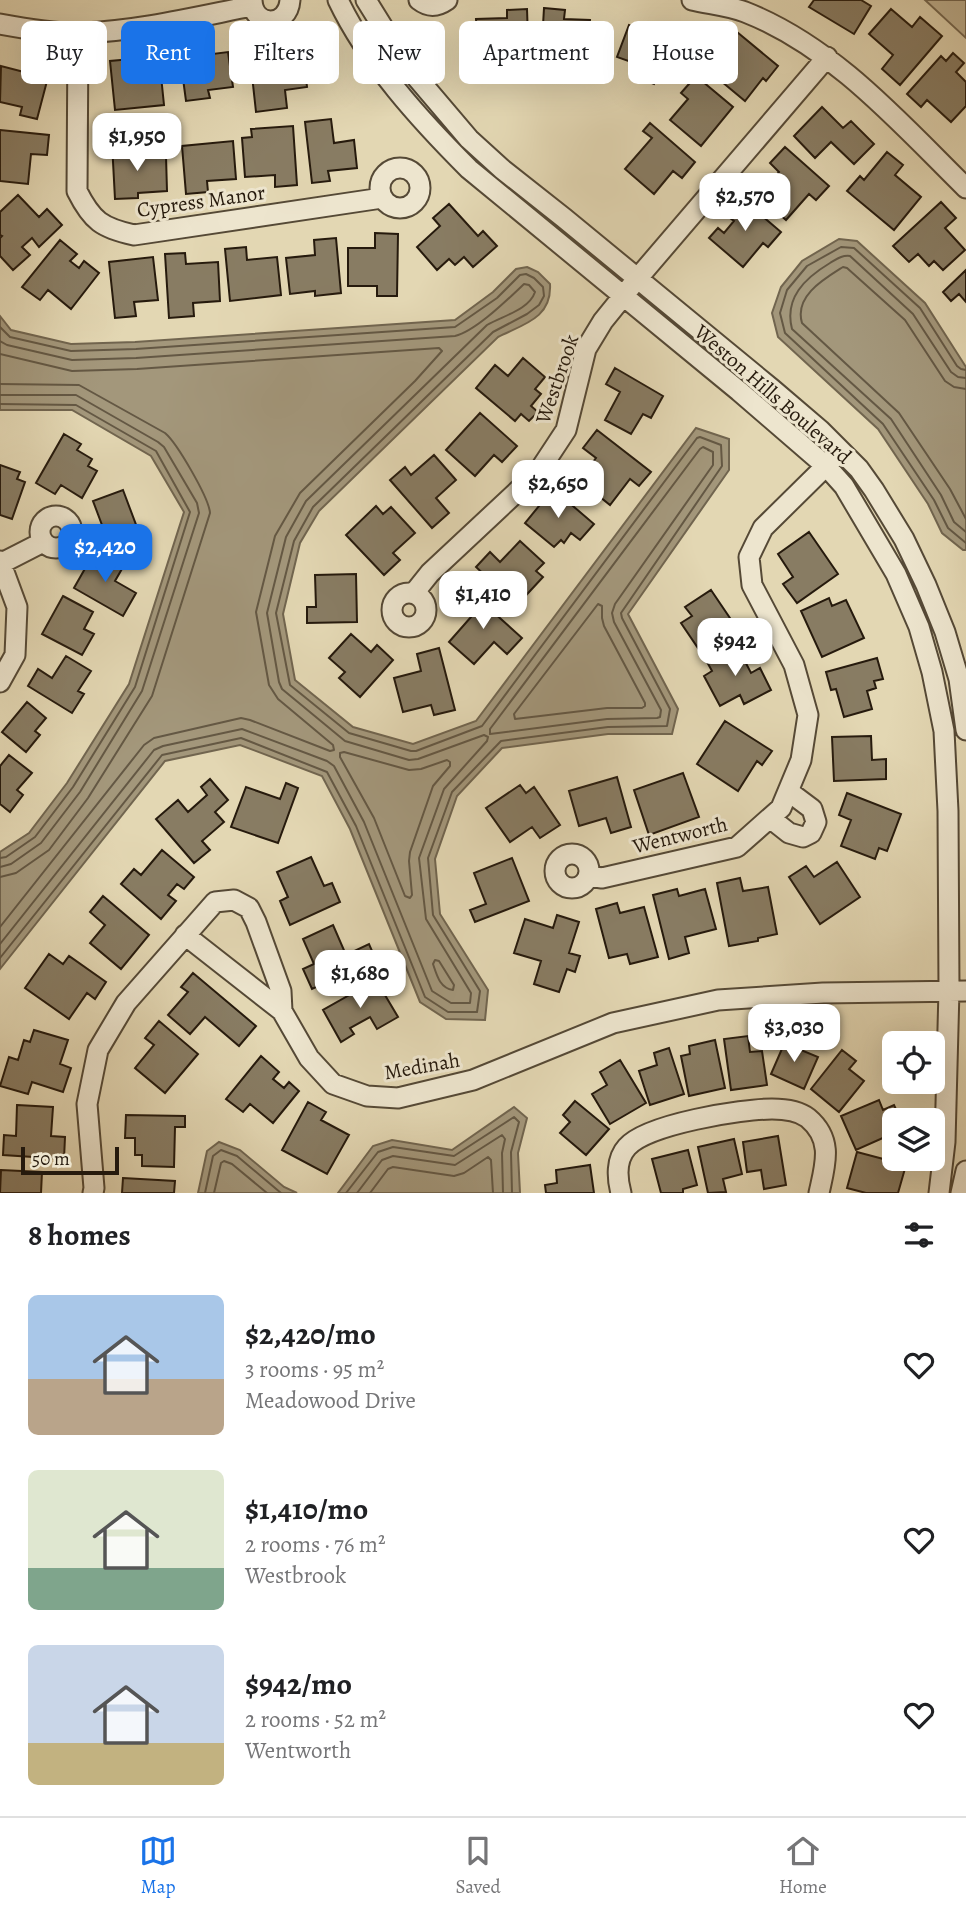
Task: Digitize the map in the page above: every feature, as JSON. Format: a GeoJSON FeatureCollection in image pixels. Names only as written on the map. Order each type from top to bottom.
{"type":"FeatureCollection","features":[{"type":"Feature","properties":{"kind":"street"},"geometry":{"type":"LineString","coordinates":[[107,31],[156,24],[252,3],[254,12],[263,20],[275,21],[285,15],[290,0]]}},
{"type":"Feature","properties":{"kind":"street","name":"Weston Hills Boulevard"},"geometry":{"type":"LineString","coordinates":[[338,0],[377,64],[437,137],[469,169],[739,391],[827,467],[844,486],[897,573],[919,627],[932,672],[944,731],[958,990],[939,1193]]}},
{"type":"Feature","properties":{"kind":"street","name":"Weston Hills Boulevard"},"geometry":{"type":"LineString","coordinates":[[366,0],[407,66],[469,139],[502,170],[772,389],[820,430],[859,469],[904,539],[926,585],[960,679],[966,730]]}},
{"type":"Feature","properties":{"kind":"street"},"geometry":{"type":"LineString","coordinates":[[419,0],[431,6],[447,0]]}},
{"type":"Feature","properties":{"kind":"street"},"geometry":{"type":"LineString","coordinates":[[692,0],[743,11],[827,57],[898,121],[966,188]]}},
{"type":"Feature","properties":{"kind":"street"},"geometry":{"type":"LineString","coordinates":[[0,24],[21,26]]}},
{"type":"Feature","properties":{"kind":"street","name":"Westbrook"},"geometry":{"type":"LineString","coordinates":[[414,593],[430,573],[539,471],[566,430],[586,349],[603,321],[827,57]]}},
{"type":"Feature","properties":{"kind":"street","name":"Cypress Manor"},"geometry":{"type":"LineString","coordinates":[[77,84],[76,191],[86,209],[108,229],[134,235],[382,198]]}},
{"type":"Feature","properties":{"kind":"street","name":"Wentworth"},"geometry":{"type":"LineString","coordinates":[[588,876],[602,878],[737,847],[781,808],[801,760],[808,715],[794,665],[752,585],[749,557],[763,528],[841,451]]}},
{"type":"Feature","properties":{"kind":"street"},"geometry":{"type":"LineString","coordinates":[[0,682],[15,655],[17,607],[1,562],[43,542]]}},
{"type":"Feature","properties":{"kind":"street"},"geometry":{"type":"LineString","coordinates":[[770,818],[789,832],[803,837],[811,833],[816,822],[811,809],[788,791]]}},
{"type":"Feature","properties":{"kind":"street","name":"Medinah"},"geometry":{"type":"LineString","coordinates":[[93,1193],[87,1104],[98,1050],[126,1003],[215,902],[234,901],[249,908],[281,991],[282,1012],[309,1058],[333,1084],[367,1096],[398,1098],[473,1080],[613,1023],[718,1000],[823,993],[958,990]]}},
{"type":"Feature","properties":{"kind":"street"},"geometry":{"type":"LineString","coordinates":[[185,935],[282,1012]]}},
{"type":"Feature","properties":{"kind":"street"},"geometry":{"type":"LineString","coordinates":[[621,1193],[617,1181],[620,1161],[627,1146],[645,1135],[695,1118],[772,1109],[794,1111],[808,1118],[820,1132],[827,1153],[819,1193]]}},
{"type":"Feature","properties":{"kind":"street"},"geometry":{"type":"LineString","coordinates":[[961,1193],[966,1171]]}},
{"type":"Feature","properties":{"kind":"shaded area"},"geometry":{"type":"Polygon","coordinates":[[[925,0],[966,0],[966,38],[925,0]]]}},
{"type":"Feature","properties":{"kind":"water"},"geometry":{"type":"Polygon","coordinates":[[[839,239],[857,241],[925,303],[966,367],[966,550],[942,533],[928,504],[878,429],[778,337],[772,313],[781,287],[802,261],[839,239]]]}},
{"type":"Feature","properties":{"kind":"water"},"geometry":{"type":"Polygon","coordinates":[[[527,267],[538,272],[550,284],[546,305],[534,318],[498,337],[319,511],[300,543],[283,614],[295,680],[353,727],[413,744],[476,721],[696,428],[729,439],[729,470],[628,614],[678,709],[672,734],[608,734],[502,748],[457,796],[435,859],[440,914],[488,990],[485,1020],[446,1019],[420,1002],[350,829],[322,776],[240,745],[165,761],[0,969],[0,852],[29,833],[67,783],[129,684],[184,512],[151,456],[72,410],[0,410],[0,316],[11,330],[71,344],[455,320],[493,292],[516,269],[527,267]]]}},
{"type":"Feature","properties":{"kind":"water"},"geometry":{"type":"Polygon","coordinates":[[[514,1107],[527,1118],[518,1153],[520,1193],[338,1193],[373,1146],[392,1140],[452,1150],[514,1107]]]}},
{"type":"Feature","properties":{"kind":"water"},"geometry":{"type":"Polygon","coordinates":[[[219,1142],[240,1150],[284,1187],[297,1193],[198,1193],[207,1151],[219,1142]]]}},
{"type":"Feature","properties":{"kind":"building"},"geometry":{"type":"Polygon","coordinates":[[[814,0],[861,0],[871,6],[854,34],[809,7],[814,0]]]}},
{"type":"Feature","properties":{"kind":"building"},"geometry":{"type":"Polygon","coordinates":[[[544,8],[565,10],[564,19],[590,20],[590,21],[543,21],[544,8]]]}},
{"type":"Feature","properties":{"kind":"building"},"geometry":{"type":"Polygon","coordinates":[[[527,9],[527,21],[476,21],[507,18],[507,10],[527,9]]]}},
{"type":"Feature","properties":{"kind":"building"},"geometry":{"type":"Polygon","coordinates":[[[891,9],[912,27],[920,17],[942,36],[900,85],[882,69],[893,55],[869,34],[891,9]]]}},
{"type":"Feature","properties":{"kind":"building"},"geometry":{"type":"Polygon","coordinates":[[[628,28],[628,61],[617,57],[628,28]]]}},
{"type":"Feature","properties":{"kind":"building"},"geometry":{"type":"Polygon","coordinates":[[[738,33],[778,66],[766,81],[763,78],[745,101],[724,84],[738,84],[738,33]]]}},
{"type":"Feature","properties":{"kind":"building"},"geometry":{"type":"Polygon","coordinates":[[[228,52],[229,84],[233,84],[233,87],[208,90],[210,98],[186,101],[184,84],[215,84],[215,54],[228,52]]]}},
{"type":"Feature","properties":{"kind":"building"},"geometry":{"type":"Polygon","coordinates":[[[953,53],[964,63],[956,72],[966,82],[966,106],[951,122],[927,100],[921,107],[907,94],[941,56],[946,61],[953,53]]]}},
{"type":"Feature","properties":{"kind":"building"},"geometry":{"type":"Polygon","coordinates":[[[121,60],[121,84],[162,84],[164,105],[115,110],[110,61],[121,60]]]}},
{"type":"Feature","properties":{"kind":"building"},"geometry":{"type":"Polygon","coordinates":[[[1,66],[21,71],[21,84],[46,84],[37,119],[20,115],[22,107],[0,102],[1,66]]]}},
{"type":"Feature","properties":{"kind":"building"},"geometry":{"type":"Polygon","coordinates":[[[253,84],[307,84],[307,87],[285,90],[287,108],[256,112],[253,84]]]}},
{"type":"Feature","properties":{"kind":"building"},"geometry":{"type":"Polygon","coordinates":[[[689,84],[706,84],[733,107],[701,146],[670,120],[688,99],[681,93],[689,84]]]}},
{"type":"Feature","properties":{"kind":"building"},"geometry":{"type":"Polygon","coordinates":[[[822,107],[843,128],[851,121],[874,144],[854,164],[831,142],[815,158],[794,136],[822,107]]]}},
{"type":"Feature","properties":{"kind":"building"},"geometry":{"type":"Polygon","coordinates":[[[331,119],[334,143],[354,140],[357,168],[328,171],[330,181],[312,183],[305,122],[331,119]]]}},
{"type":"Feature","properties":{"kind":"building"},"geometry":{"type":"Polygon","coordinates":[[[650,123],[695,162],[682,178],[673,171],[654,194],[625,169],[652,138],[643,131],[650,123]]]}},
{"type":"Feature","properties":{"kind":"building"},"geometry":{"type":"Polygon","coordinates":[[[293,126],[297,185],[275,187],[275,175],[245,177],[242,138],[252,137],[251,129],[293,126]]]}},
{"type":"Feature","properties":{"kind":"building"},"geometry":{"type":"Polygon","coordinates":[[[0,130],[49,135],[47,155],[31,154],[28,184],[0,181],[0,130]]]}},
{"type":"Feature","properties":{"kind":"building"},"geometry":{"type":"Polygon","coordinates":[[[233,141],[236,179],[207,181],[208,192],[186,194],[182,146],[233,141]]]}},
{"type":"Feature","properties":{"kind":"building"},"geometry":{"type":"Polygon","coordinates":[[[124,142],[124,151],[141,150],[141,157],[166,156],[167,191],[138,193],[138,198],[115,199],[112,143],[124,142]]]}},
{"type":"Feature","properties":{"kind":"building"},"geometry":{"type":"Polygon","coordinates":[[[785,147],[829,186],[816,200],[809,194],[786,220],[758,195],[779,172],[770,163],[785,147]]]}},
{"type":"Feature","properties":{"kind":"building"},"geometry":{"type":"Polygon","coordinates":[[[887,152],[903,165],[895,175],[921,197],[894,230],[847,191],[860,176],[864,180],[887,152]]]}},
{"type":"Feature","properties":{"kind":"building"},"geometry":{"type":"Polygon","coordinates":[[[18,195],[39,217],[47,209],[62,225],[39,247],[32,238],[22,247],[30,255],[13,270],[0,256],[0,212],[18,195]]]}},
{"type":"Feature","properties":{"kind":"building"},"geometry":{"type":"Polygon","coordinates":[[[741,198],[781,232],[768,247],[763,243],[743,267],[709,238],[718,228],[724,233],[734,221],[726,215],[741,198]]]}},
{"type":"Feature","properties":{"kind":"building"},"geometry":{"type":"Polygon","coordinates":[[[941,202],[956,218],[945,228],[965,250],[943,270],[934,261],[929,266],[918,254],[909,262],[893,246],[941,202]]]}},
{"type":"Feature","properties":{"kind":"building"},"geometry":{"type":"Polygon","coordinates":[[[449,204],[478,236],[483,231],[497,246],[473,267],[464,257],[455,265],[449,259],[437,270],[417,247],[440,226],[433,218],[449,204]]]}},
{"type":"Feature","properties":{"kind":"building"},"geometry":{"type":"Polygon","coordinates":[[[375,233],[398,234],[397,296],[377,296],[377,286],[348,286],[348,248],[375,248],[375,233]]]}},
{"type":"Feature","properties":{"kind":"building"},"geometry":{"type":"Polygon","coordinates":[[[336,238],[341,293],[315,296],[315,291],[290,294],[286,258],[315,255],[314,240],[336,238]]]}},
{"type":"Feature","properties":{"kind":"building"},"geometry":{"type":"Polygon","coordinates":[[[60,240],[77,254],[70,261],[79,268],[84,261],[99,273],[71,309],[48,290],[40,300],[22,287],[60,240]]]}},
{"type":"Feature","properties":{"kind":"building"},"geometry":{"type":"Polygon","coordinates":[[[246,247],[247,260],[277,257],[281,295],[230,301],[225,249],[246,247]]]}},
{"type":"Feature","properties":{"kind":"building"},"geometry":{"type":"Polygon","coordinates":[[[185,253],[186,264],[218,262],[220,301],[193,303],[194,316],[169,318],[165,254],[185,253]]]}},
{"type":"Feature","properties":{"kind":"building"},"geometry":{"type":"Polygon","coordinates":[[[153,257],[158,300],[134,302],[136,316],[115,318],[109,262],[153,257]]]}},
{"type":"Feature","properties":{"kind":"building"},"geometry":{"type":"Polygon","coordinates":[[[966,270],[966,302],[959,294],[951,301],[943,292],[966,270]]]}},
{"type":"Feature","properties":{"kind":"building"},"geometry":{"type":"Polygon","coordinates":[[[523,358],[545,377],[535,389],[541,394],[531,406],[538,412],[529,421],[521,414],[515,421],[476,388],[495,365],[508,376],[523,358]]]}},
{"type":"Feature","properties":{"kind":"building"},"geometry":{"type":"Polygon","coordinates":[[[615,368],[663,396],[651,418],[643,414],[631,434],[605,420],[620,392],[606,384],[615,368]]]}},
{"type":"Feature","properties":{"kind":"building"},"geometry":{"type":"Polygon","coordinates":[[[480,413],[517,446],[502,462],[494,455],[475,476],[446,450],[480,413]]]}},
{"type":"Feature","properties":{"kind":"building"},"geometry":{"type":"Polygon","coordinates":[[[597,430],[651,472],[639,486],[630,479],[610,505],[579,480],[596,458],[583,448],[597,430]]]}},
{"type":"Feature","properties":{"kind":"building"},"geometry":{"type":"Polygon","coordinates":[[[64,434],[81,444],[77,450],[92,459],[88,466],[97,471],[82,498],[61,485],[55,494],[36,483],[64,434]]]}},
{"type":"Feature","properties":{"kind":"building"},"geometry":{"type":"Polygon","coordinates":[[[434,455],[456,480],[436,498],[449,513],[432,528],[390,480],[405,467],[411,475],[434,455]]]}},
{"type":"Feature","properties":{"kind":"building"},"geometry":{"type":"Polygon","coordinates":[[[0,465],[20,472],[17,479],[25,482],[12,519],[0,515],[0,465]]]}},
{"type":"Feature","properties":{"kind":"building"},"geometry":{"type":"Polygon","coordinates":[[[553,489],[594,524],[580,540],[571,533],[564,543],[561,540],[554,547],[525,523],[553,489]]]}},
{"type":"Feature","properties":{"kind":"building"},"geometry":{"type":"Polygon","coordinates":[[[123,490],[138,530],[108,541],[93,501],[123,490]]]}},
{"type":"Feature","properties":{"kind":"building"},"geometry":{"type":"Polygon","coordinates":[[[376,506],[383,514],[391,507],[415,533],[393,553],[400,560],[384,575],[346,535],[376,506]]]}},
{"type":"Feature","properties":{"kind":"building"},"geometry":{"type":"Polygon","coordinates":[[[809,532],[838,574],[797,603],[783,584],[793,577],[778,554],[809,532]]]}},
{"type":"Feature","properties":{"kind":"building"},"geometry":{"type":"Polygon","coordinates":[[[520,541],[544,563],[536,571],[543,577],[517,605],[476,567],[490,552],[500,562],[520,541]]]}},
{"type":"Feature","properties":{"kind":"building"},"geometry":{"type":"Polygon","coordinates":[[[95,551],[123,567],[115,581],[136,593],[123,616],[74,588],[95,551]]]}},
{"type":"Feature","properties":{"kind":"building"},"geometry":{"type":"Polygon","coordinates":[[[356,574],[357,622],[307,623],[307,607],[316,607],[315,575],[356,574]]]}},
{"type":"Feature","properties":{"kind":"building"},"geometry":{"type":"Polygon","coordinates":[[[711,590],[736,627],[700,651],[681,623],[692,616],[685,607],[711,590]]]}},
{"type":"Feature","properties":{"kind":"building"},"geometry":{"type":"Polygon","coordinates":[[[472,593],[522,638],[507,654],[494,642],[474,664],[449,642],[471,617],[459,606],[472,593]]]}},
{"type":"Feature","properties":{"kind":"building"},"geometry":{"type":"Polygon","coordinates":[[[63,596],[93,612],[84,629],[94,634],[82,655],[42,634],[63,596]]]}},
{"type":"Feature","properties":{"kind":"building"},"geometry":{"type":"Polygon","coordinates":[[[829,598],[832,606],[846,600],[864,638],[822,657],[801,611],[829,598]]]}},
{"type":"Feature","properties":{"kind":"building"},"geometry":{"type":"Polygon","coordinates":[[[351,634],[371,652],[377,645],[393,660],[360,697],[339,678],[345,672],[329,658],[351,634]]]}},
{"type":"Feature","properties":{"kind":"building"},"geometry":{"type":"Polygon","coordinates":[[[737,646],[751,673],[760,668],[771,690],[744,704],[740,695],[720,706],[704,676],[712,671],[707,662],[737,646]]]}},
{"type":"Feature","properties":{"kind":"building"},"geometry":{"type":"Polygon","coordinates":[[[439,648],[455,710],[434,715],[431,705],[403,712],[394,678],[421,671],[417,654],[439,648]]]}},
{"type":"Feature","properties":{"kind":"building"},"geometry":{"type":"Polygon","coordinates":[[[66,656],[91,671],[78,691],[84,694],[72,713],[28,686],[38,669],[52,678],[66,656]]]}},
{"type":"Feature","properties":{"kind":"building"},"geometry":{"type":"Polygon","coordinates":[[[877,658],[883,679],[874,681],[876,688],[867,691],[872,709],[844,717],[836,689],[831,690],[826,672],[877,658]]]}},
{"type":"Feature","properties":{"kind":"building"},"geometry":{"type":"Polygon","coordinates":[[[27,702],[46,718],[35,731],[40,735],[26,752],[2,732],[27,702]]]}},
{"type":"Feature","properties":{"kind":"building"},"geometry":{"type":"Polygon","coordinates":[[[725,721],[772,751],[762,765],[757,761],[738,791],[697,764],[725,721]]]}},
{"type":"Feature","properties":{"kind":"building"},"geometry":{"type":"Polygon","coordinates":[[[871,736],[872,760],[886,759],[886,779],[834,781],[832,737],[871,736]]]}},
{"type":"Feature","properties":{"kind":"building"},"geometry":{"type":"Polygon","coordinates":[[[9,755],[32,773],[17,790],[23,795],[10,812],[0,804],[0,766],[9,755]]]}},
{"type":"Feature","properties":{"kind":"building"},"geometry":{"type":"Polygon","coordinates":[[[683,773],[699,817],[649,835],[634,790],[683,773]]]}},
{"type":"Feature","properties":{"kind":"building"},"geometry":{"type":"Polygon","coordinates":[[[617,777],[631,827],[611,833],[606,818],[579,826],[569,791],[617,777]]]}},
{"type":"Feature","properties":{"kind":"building"},"geometry":{"type":"Polygon","coordinates":[[[210,779],[228,800],[215,812],[224,822],[202,841],[210,850],[194,863],[156,819],[178,800],[188,812],[207,795],[201,787],[210,779]]]}},
{"type":"Feature","properties":{"kind":"building"},"geometry":{"type":"Polygon","coordinates":[[[286,783],[298,788],[278,843],[231,827],[246,787],[280,799],[286,783]]]}},
{"type":"Feature","properties":{"kind":"building"},"geometry":{"type":"Polygon","coordinates":[[[520,785],[526,793],[534,787],[560,825],[540,838],[532,827],[510,842],[486,808],[520,785]]]}},
{"type":"Feature","properties":{"kind":"building"},"geometry":{"type":"Polygon","coordinates":[[[847,793],[901,814],[887,851],[879,848],[875,859],[841,846],[851,820],[839,815],[847,793]]]}},
{"type":"Feature","properties":{"kind":"building"},"geometry":{"type":"Polygon","coordinates":[[[162,850],[194,877],[184,889],[177,884],[168,895],[176,901],[161,919],[121,884],[134,869],[141,875],[162,850]]]}},
{"type":"Feature","properties":{"kind":"building"},"geometry":{"type":"Polygon","coordinates":[[[311,857],[324,886],[332,883],[340,902],[290,925],[280,901],[288,897],[277,872],[311,857]]]}},
{"type":"Feature","properties":{"kind":"building"},"geometry":{"type":"Polygon","coordinates":[[[512,858],[529,901],[475,922],[470,910],[486,904],[474,873],[512,858]]]}},
{"type":"Feature","properties":{"kind":"building"},"geometry":{"type":"Polygon","coordinates":[[[837,862],[860,897],[820,924],[789,877],[806,866],[814,877],[837,862]]]}},
{"type":"Feature","properties":{"kind":"building"},"geometry":{"type":"Polygon","coordinates":[[[740,878],[743,891],[768,887],[777,934],[758,938],[758,941],[729,946],[717,883],[740,878]]]}},
{"type":"Feature","properties":{"kind":"building"},"geometry":{"type":"Polygon","coordinates":[[[677,889],[679,896],[705,889],[716,929],[685,937],[689,953],[669,959],[653,895],[677,889]]]}},
{"type":"Feature","properties":{"kind":"building"},"geometry":{"type":"Polygon","coordinates":[[[103,896],[149,935],[121,969],[90,943],[105,925],[90,912],[103,896]]]}},
{"type":"Feature","properties":{"kind":"building"},"geometry":{"type":"Polygon","coordinates":[[[617,903],[620,913],[644,907],[658,957],[630,964],[627,954],[609,958],[596,909],[617,903]]]}},
{"type":"Feature","properties":{"kind":"building"},"geometry":{"type":"Polygon","coordinates":[[[557,915],[579,922],[569,953],[580,956],[575,972],[567,969],[559,992],[534,984],[541,961],[514,953],[525,919],[553,928],[557,915]]]}},
{"type":"Feature","properties":{"kind":"building"},"geometry":{"type":"Polygon","coordinates":[[[333,925],[346,955],[369,944],[376,960],[312,989],[303,969],[314,964],[303,939],[333,925]]]}},
{"type":"Feature","properties":{"kind":"building"},"geometry":{"type":"Polygon","coordinates":[[[49,954],[63,964],[69,956],[106,982],[95,999],[87,993],[69,1019],[25,988],[49,954]]]}},
{"type":"Feature","properties":{"kind":"building"},"geometry":{"type":"Polygon","coordinates":[[[193,973],[256,1026],[239,1046],[205,1017],[190,1034],[168,1015],[188,992],[181,987],[193,973]]]}},
{"type":"Feature","properties":{"kind":"building"},"geometry":{"type":"Polygon","coordinates":[[[376,980],[398,1017],[377,1029],[370,1017],[350,1028],[354,1034],[341,1042],[323,1010],[376,980]]]}},
{"type":"Feature","properties":{"kind":"building"},"geometry":{"type":"Polygon","coordinates":[[[159,1021],[198,1054],[165,1093],[135,1068],[154,1045],[145,1038],[159,1021]]]}},
{"type":"Feature","properties":{"kind":"building"},"geometry":{"type":"Polygon","coordinates":[[[34,1030],[68,1040],[60,1064],[71,1068],[63,1092],[32,1082],[28,1094],[0,1086],[9,1057],[18,1060],[24,1040],[30,1042],[34,1030]]]}},
{"type":"Feature","properties":{"kind":"building"},"geometry":{"type":"Polygon","coordinates":[[[788,1035],[799,1041],[796,1048],[818,1057],[804,1089],[771,1074],[788,1035]]]}},
{"type":"Feature","properties":{"kind":"building"},"geometry":{"type":"Polygon","coordinates":[[[748,1036],[750,1052],[762,1051],[767,1085],[731,1090],[724,1039],[748,1036]]]}},
{"type":"Feature","properties":{"kind":"building"},"geometry":{"type":"Polygon","coordinates":[[[715,1040],[725,1088],[689,1096],[681,1056],[690,1054],[689,1046],[715,1040]]]}},
{"type":"Feature","properties":{"kind":"building"},"geometry":{"type":"Polygon","coordinates":[[[669,1048],[684,1094],[650,1105],[639,1071],[657,1065],[654,1053],[669,1048]]]}},
{"type":"Feature","properties":{"kind":"building"},"geometry":{"type":"Polygon","coordinates":[[[842,1050],[856,1061],[849,1069],[864,1081],[839,1112],[811,1089],[842,1050]]]}},
{"type":"Feature","properties":{"kind":"building"},"geometry":{"type":"Polygon","coordinates":[[[261,1056],[279,1072],[273,1079],[284,1088],[289,1082],[299,1091],[273,1123],[250,1104],[243,1112],[226,1099],[261,1056]]]}},
{"type":"Feature","properties":{"kind":"building"},"geometry":{"type":"Polygon","coordinates":[[[620,1060],[646,1103],[610,1124],[592,1094],[607,1085],[600,1072],[620,1060]]]}},
{"type":"Feature","properties":{"kind":"building"},"geometry":{"type":"Polygon","coordinates":[[[879,1100],[882,1108],[882,1138],[856,1150],[841,1116],[879,1100]]]}},
{"type":"Feature","properties":{"kind":"building"},"geometry":{"type":"Polygon","coordinates":[[[575,1101],[609,1129],[586,1155],[560,1133],[570,1122],[563,1115],[575,1101]]]}},
{"type":"Feature","properties":{"kind":"building"},"geometry":{"type":"Polygon","coordinates":[[[308,1102],[326,1112],[321,1120],[349,1135],[327,1174],[282,1150],[308,1102]]]}},
{"type":"Feature","properties":{"kind":"building"},"geometry":{"type":"Polygon","coordinates":[[[17,1105],[53,1107],[51,1136],[65,1137],[64,1159],[3,1155],[4,1135],[16,1136],[17,1105]]]}},
{"type":"Feature","properties":{"kind":"building"},"geometry":{"type":"Polygon","coordinates":[[[126,1115],[185,1116],[185,1127],[175,1127],[174,1167],[142,1166],[142,1155],[135,1155],[135,1138],[125,1138],[126,1115]]]}},
{"type":"Feature","properties":{"kind":"building"},"geometry":{"type":"Polygon","coordinates":[[[778,1136],[786,1185],[764,1189],[761,1170],[747,1172],[743,1142],[778,1136]]]}},
{"type":"Feature","properties":{"kind":"building"},"geometry":{"type":"Polygon","coordinates":[[[734,1139],[742,1174],[723,1179],[726,1192],[708,1193],[698,1147],[734,1139]]]}},
{"type":"Feature","properties":{"kind":"building"},"geometry":{"type":"Polygon","coordinates":[[[688,1150],[697,1185],[683,1189],[683,1193],[661,1193],[652,1159],[688,1150]]]}},
{"type":"Feature","properties":{"kind":"building"},"geometry":{"type":"Polygon","coordinates":[[[857,1152],[882,1159],[882,1171],[904,1171],[898,1193],[866,1193],[847,1188],[857,1152]]]}},
{"type":"Feature","properties":{"kind":"building"},"geometry":{"type":"Polygon","coordinates":[[[590,1165],[594,1193],[546,1193],[545,1185],[557,1183],[556,1170],[590,1165]]]}},
{"type":"Feature","properties":{"kind":"building"},"geometry":{"type":"Polygon","coordinates":[[[1,1170],[42,1172],[41,1193],[0,1193],[1,1170]]]}},
{"type":"Feature","properties":{"kind":"building"},"geometry":{"type":"Polygon","coordinates":[[[123,1178],[175,1181],[174,1193],[122,1193],[123,1178]]]}}]}
